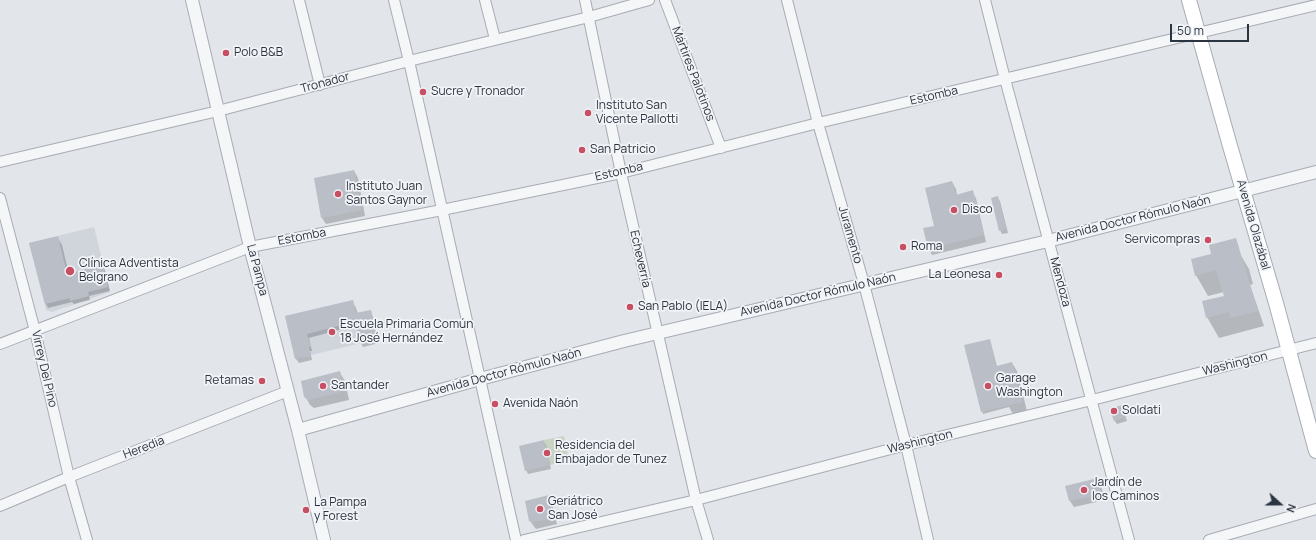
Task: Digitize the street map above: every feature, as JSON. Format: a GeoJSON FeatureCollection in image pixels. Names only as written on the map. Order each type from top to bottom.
{"type":"FeatureCollection","features":[{"type":"Feature","properties":{"kind":"main road","name":"Avenida Olazábal"},"geometry":{"type":"LineString","coordinates":[[1189,0],[1244,190],[1316,451]]}},
{"type":"Feature","properties":{"kind":"street","name":"La Pampa"},"geometry":{"type":"LineString","coordinates":[[192,0],[250,247],[298,430],[324,540]]}},
{"type":"Feature","properties":{"kind":"street"},"geometry":{"type":"LineString","coordinates":[[299,0],[320,84]]}},
{"type":"Feature","properties":{"kind":"street"},"geometry":{"type":"LineString","coordinates":[[394,0],[516,540]]}},
{"type":"Feature","properties":{"kind":"street"},"geometry":{"type":"LineString","coordinates":[[486,0],[495,39]]}},
{"type":"Feature","properties":{"kind":"street","name":"Echeverría"},"geometry":{"type":"LineString","coordinates":[[585,0],[621,173],[657,333],[696,500],[708,540]]}},
{"type":"Feature","properties":{"kind":"street","name":"Tronador"},"geometry":{"type":"LineString","coordinates":[[0,162],[218,111],[495,39],[589,17],[649,0]]}},
{"type":"Feature","properties":{"kind":"street","name":"Mártires Palotinos"},"geometry":{"type":"LineString","coordinates":[[665,0],[721,148]]}},
{"type":"Feature","properties":{"kind":"street","name":"Juramento"},"geometry":{"type":"LineString","coordinates":[[787,0],[818,123],[864,284],[906,445],[928,540]]}},
{"type":"Feature","properties":{"kind":"street","name":"Mendoza"},"geometry":{"type":"LineString","coordinates":[[986,0],[1005,79],[1129,540]]}},
{"type":"Feature","properties":{"kind":"street","name":"Estomba"},"geometry":{"type":"LineString","coordinates":[[0,344],[250,247],[442,210],[621,173],[818,123],[1316,4]]}},
{"type":"Feature","properties":{"kind":"street","name":"Avenida Doctor Rómulo Naón"},"geometry":{"type":"LineString","coordinates":[[298,430],[480,379],[657,333],[1048,240],[1316,172]]}},
{"type":"Feature","properties":{"kind":"street","name":"Virrey Del Pino"},"geometry":{"type":"LineString","coordinates":[[0,198],[35,331],[69,476],[87,540]]}},
{"type":"Feature","properties":{"kind":"street","name":"Washington"},"geometry":{"type":"LineString","coordinates":[[524,540],[696,500],[906,445],[1092,400],[1316,343]]}},
{"type":"Feature","properties":{"kind":"street","name":"Heredia"},"geometry":{"type":"LineString","coordinates":[[0,506],[69,476],[288,392]]}},
{"type":"Feature","properties":{"kind":"street"},"geometry":{"type":"LineString","coordinates":[[1209,540],[1316,509]]}},
{"type":"Feature","properties":{"kind":"shaded area","name":"Clínica Adventista Belgrano"},"geometry":{"type":"Polygon","coordinates":[[[94,227],[110,292],[52,312],[46,310],[29,243],[94,227]]]}},
{"type":"Feature","properties":{"kind":"shaded area","name":"Escuela Primaria Común 18 José Hernández"},"geometry":{"type":"Polygon","coordinates":[[[353,300],[356,313],[371,310],[378,339],[295,359],[285,316],[353,300]]]}},
{"type":"Feature","properties":{"kind":"green space"},"geometry":{"type":"Polygon","coordinates":[[[564,436],[569,460],[550,465],[544,440],[564,436]]]}},
{"type":"Feature","properties":{"kind":"building","name":"Instituto Juan Santos Gaynor"},"geometry":{"type":"Polygon","coordinates":[[[354,170],[362,210],[321,218],[314,178],[354,170]]]}},
{"type":"Feature","properties":{"kind":"building","name":"Disco"},"geometry":{"type":"Polygon","coordinates":[[[952,181],[956,195],[973,190],[984,235],[928,249],[923,228],[934,226],[925,188],[952,181]]]}},
{"type":"Feature","properties":{"kind":"building"},"geometry":{"type":"Polygon","coordinates":[[[998,196],[1006,229],[999,231],[991,198],[998,196]]]}},
{"type":"Feature","properties":{"kind":"building"},"geometry":{"type":"Polygon","coordinates":[[[58,236],[67,274],[103,265],[108,287],[88,292],[89,296],[70,301],[70,298],[45,304],[29,243],[58,236]]]}},
{"type":"Feature","properties":{"kind":"building"},"geometry":{"type":"Polygon","coordinates":[[[1236,238],[1258,311],[1230,318],[1229,312],[1206,318],[1202,301],[1224,296],[1216,270],[1195,276],[1191,259],[1211,254],[1209,245],[1236,238]]]}},
{"type":"Feature","properties":{"kind":"building","name":"Escuela Primaria Común 18 José Hernández"},"geometry":{"type":"Polygon","coordinates":[[[353,300],[356,313],[371,310],[378,339],[360,343],[355,324],[350,323],[307,334],[311,347],[309,347],[311,356],[295,359],[285,316],[353,300]]]}},
{"type":"Feature","properties":{"kind":"building","name":"Garage Washington"},"geometry":{"type":"Polygon","coordinates":[[[990,339],[997,366],[1012,362],[1022,402],[981,412],[964,345],[990,339]]]}},
{"type":"Feature","properties":{"kind":"building","name":"Santander"},"geometry":{"type":"Polygon","coordinates":[[[340,371],[345,391],[309,400],[304,397],[301,381],[340,371]]]}},
{"type":"Feature","properties":{"kind":"building"},"geometry":{"type":"Polygon","coordinates":[[[1122,405],[1126,417],[1114,421],[1111,413],[1116,407],[1122,405]]]}},
{"type":"Feature","properties":{"kind":"building"},"geometry":{"type":"Polygon","coordinates":[[[544,440],[550,465],[525,471],[519,446],[544,440]]]}},
{"type":"Feature","properties":{"kind":"building","name":"Jardín de los Caminos"},"geometry":{"type":"Polygon","coordinates":[[[1098,478],[1102,494],[1069,501],[1065,486],[1098,478]]]}},
{"type":"Feature","properties":{"kind":"building","name":"Geriátrico San José"},"geometry":{"type":"Polygon","coordinates":[[[549,495],[554,518],[532,522],[529,521],[525,501],[549,495]]]}},
{"type":"Feature","properties":{"kind":"place","name":"Polo B&B"},"geometry":{"type":"Point","coordinates":[226,53]}},
{"type":"Feature","properties":{"kind":"place","name":"Sucre y Tronador"},"geometry":{"type":"Point","coordinates":[423,92]}},
{"type":"Feature","properties":{"kind":"place","name":"Instituto San Vicente Pallotti"},"geometry":{"type":"Point","coordinates":[588,113]}},
{"type":"Feature","properties":{"kind":"place","name":"San Patricio"},"geometry":{"type":"Point","coordinates":[582,150]}},
{"type":"Feature","properties":{"kind":"place","name":"Instituto Juan Santos Gaynor"},"geometry":{"type":"Point","coordinates":[338,194]}},
{"type":"Feature","properties":{"kind":"place","name":"Disco"},"geometry":{"type":"Point","coordinates":[954,210]}},
{"type":"Feature","properties":{"kind":"place","name":"Servicompras"},"geometry":{"type":"Point","coordinates":[1208,240]}},
{"type":"Feature","properties":{"kind":"place","name":"Roma"},"geometry":{"type":"Point","coordinates":[903,247]}},
{"type":"Feature","properties":{"kind":"place","name":"Clínica Adventista Belgrano"},"geometry":{"type":"Point","coordinates":[70,271]}},
{"type":"Feature","properties":{"kind":"place","name":"La Leonesa"},"geometry":{"type":"Point","coordinates":[999,275]}},
{"type":"Feature","properties":{"kind":"place","name":"San Pablo (IELA)"},"geometry":{"type":"Point","coordinates":[630,307]}},
{"type":"Feature","properties":{"kind":"place","name":"Escuela Primaria Común 18 José Hernández"},"geometry":{"type":"Point","coordinates":[332,332]}},
{"type":"Feature","properties":{"kind":"place","name":"Retamas"},"geometry":{"type":"Point","coordinates":[262,381]}},
{"type":"Feature","properties":{"kind":"place","name":"Santander"},"geometry":{"type":"Point","coordinates":[323,386]}},
{"type":"Feature","properties":{"kind":"place","name":"Garage Washington"},"geometry":{"type":"Point","coordinates":[988,386]}},
{"type":"Feature","properties":{"kind":"place","name":"Avenida Naón"},"geometry":{"type":"Point","coordinates":[495,404]}},
{"type":"Feature","properties":{"kind":"place","name":"Soldati"},"geometry":{"type":"Point","coordinates":[1114,411]}},
{"type":"Feature","properties":{"kind":"place","name":"Residencia del Embajador de Tunez"},"geometry":{"type":"Point","coordinates":[547,453]}},
{"type":"Feature","properties":{"kind":"place","name":"Jardín de los Caminos"},"geometry":{"type":"Point","coordinates":[1084,490]}},
{"type":"Feature","properties":{"kind":"place","name":"Geriátrico San José"},"geometry":{"type":"Point","coordinates":[540,509]}},
{"type":"Feature","properties":{"kind":"place","name":"La Pampa y Forest"},"geometry":{"type":"Point","coordinates":[306,510]}}]}
